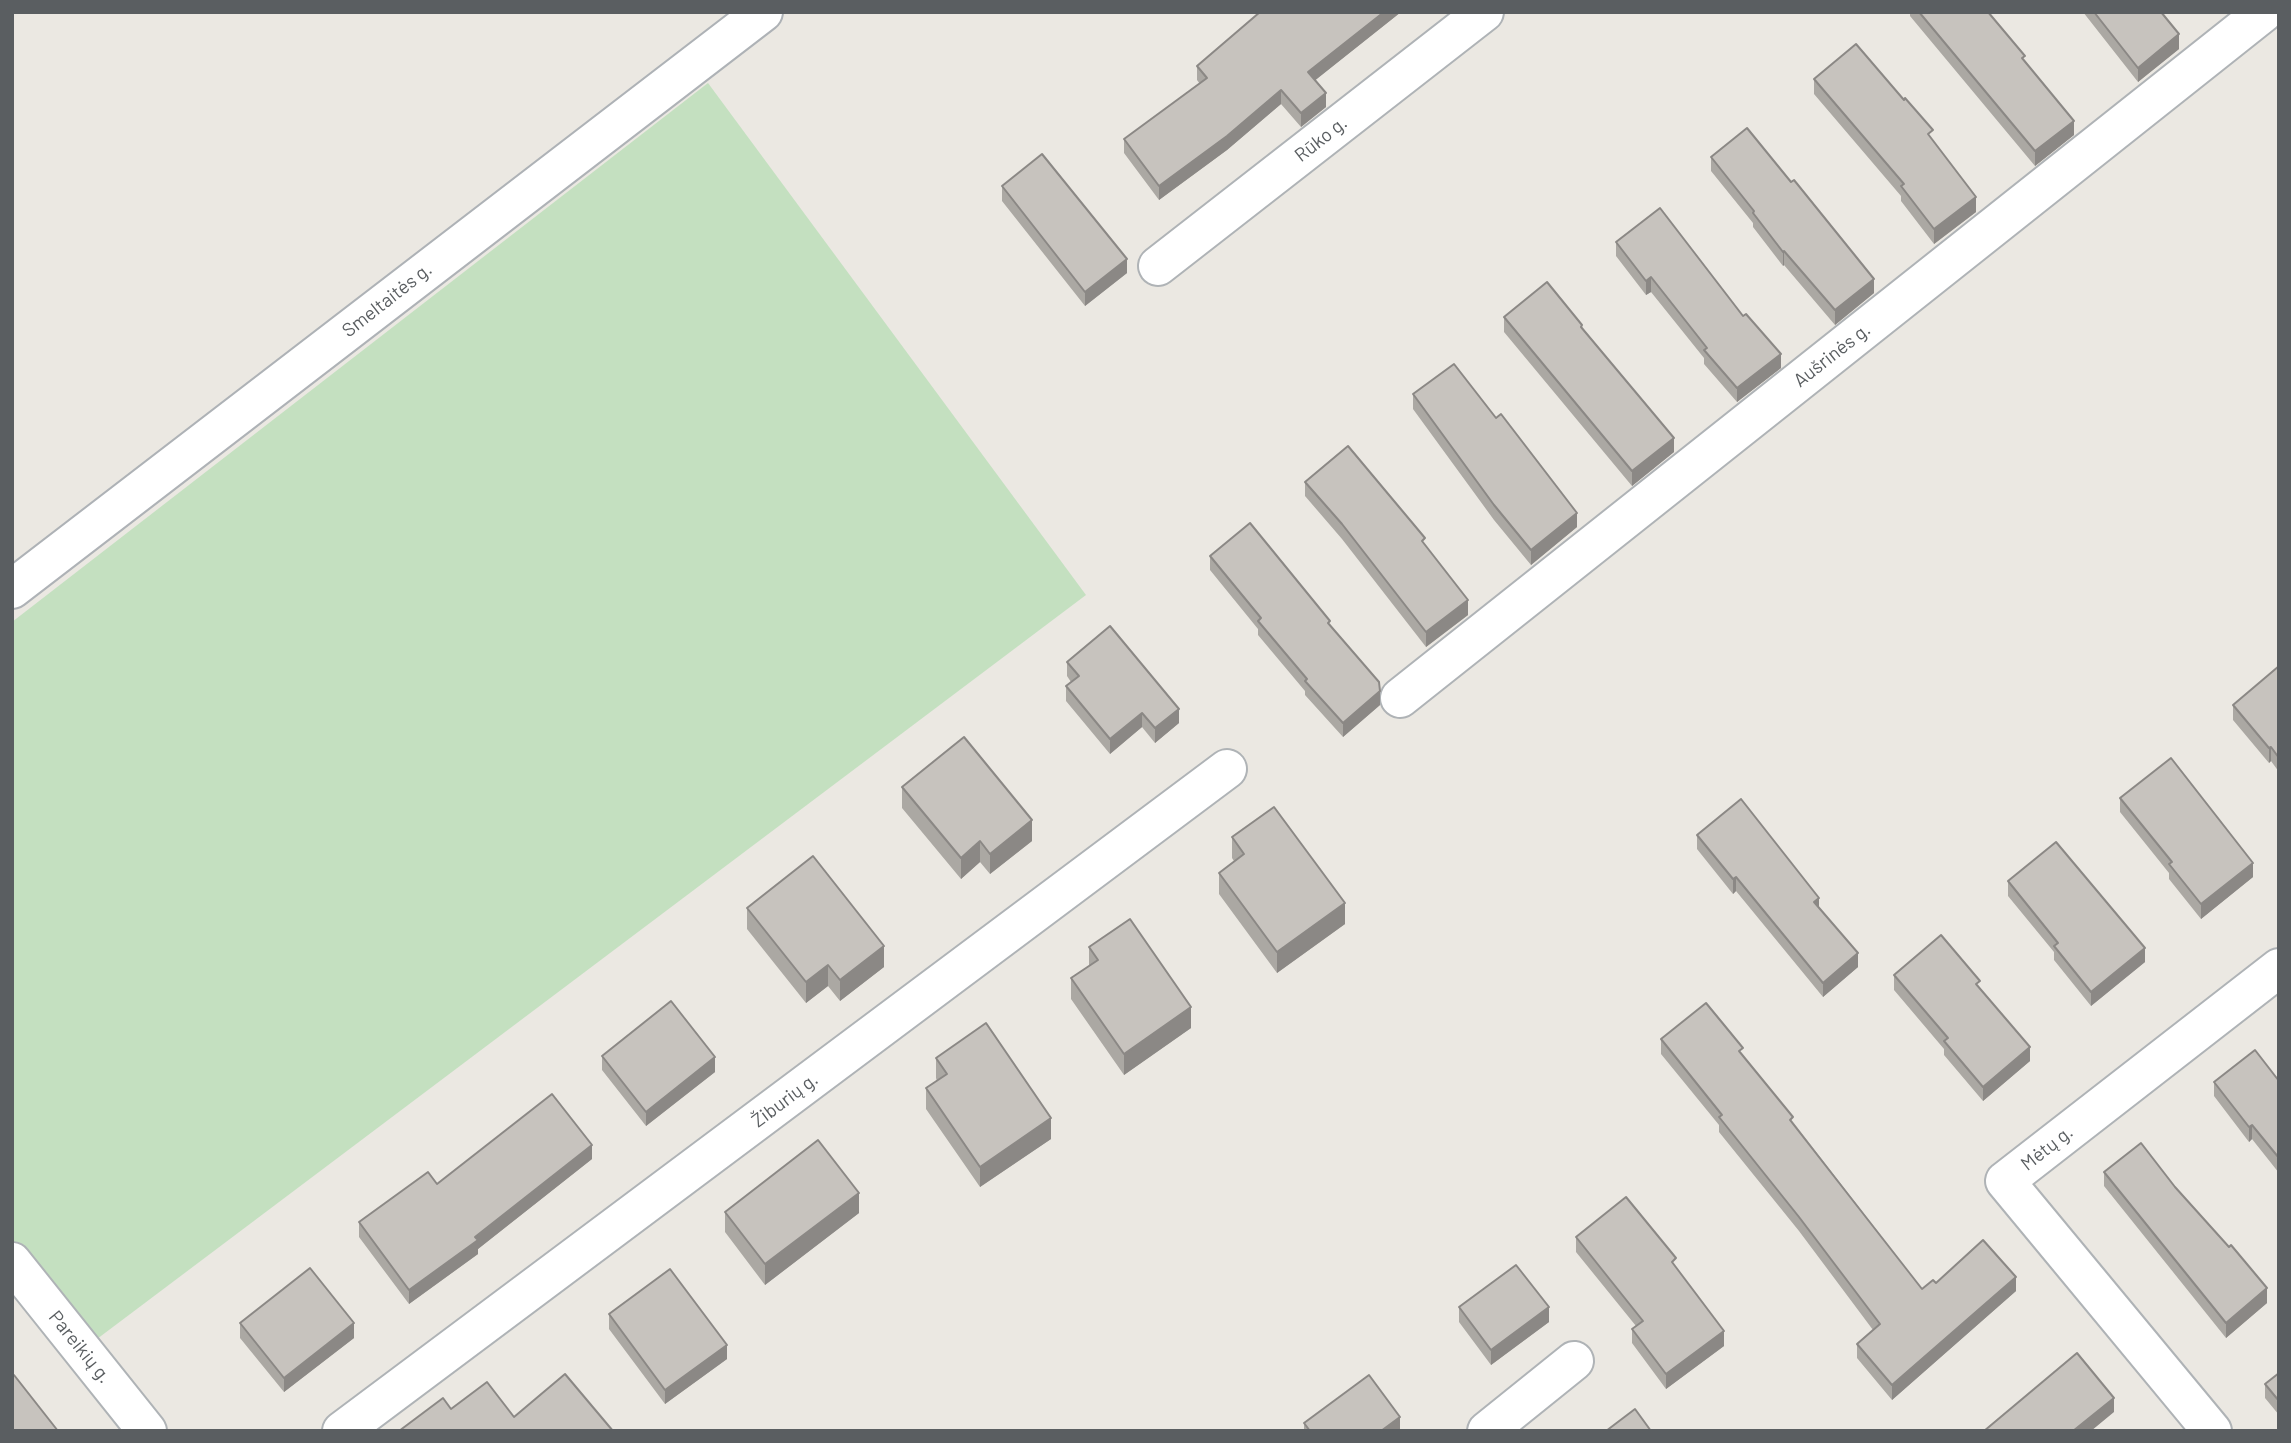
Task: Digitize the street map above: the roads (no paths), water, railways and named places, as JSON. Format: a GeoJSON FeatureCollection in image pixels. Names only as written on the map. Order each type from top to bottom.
{"type":"FeatureCollection","features":[{"type":"Feature","properties":{"kind":"street","name":"Smeltaitės g."},"geometry":{"type":"LineString","coordinates":[[12,589],[763,12]]}},
{"type":"Feature","properties":{"kind":"street","name":"Rūko g."},"geometry":{"type":"LineString","coordinates":[[1158,266],[1484,12]]}},
{"type":"Feature","properties":{"kind":"street","name":"Aušrinės g."},"geometry":{"type":"LineString","coordinates":[[1400,698],[2264,12]]}},
{"type":"Feature","properties":{"kind":"street","name":"Žiburių g."},"geometry":{"type":"LineString","coordinates":[[342,1431],[1227,769]]}},
{"type":"Feature","properties":{"kind":"street","name":"Mėtų g."},"geometry":{"type":"LineString","coordinates":[[2212,1431],[2005,1181],[2279,968]]}},
{"type":"Feature","properties":{"kind":"street","name":"Pareikių g."},"geometry":{"type":"LineString","coordinates":[[12,1262],[147,1431]]}},
{"type":"Feature","properties":{"kind":"street"},"geometry":{"type":"LineString","coordinates":[[1487,1431],[1574,1361]]}}]}
